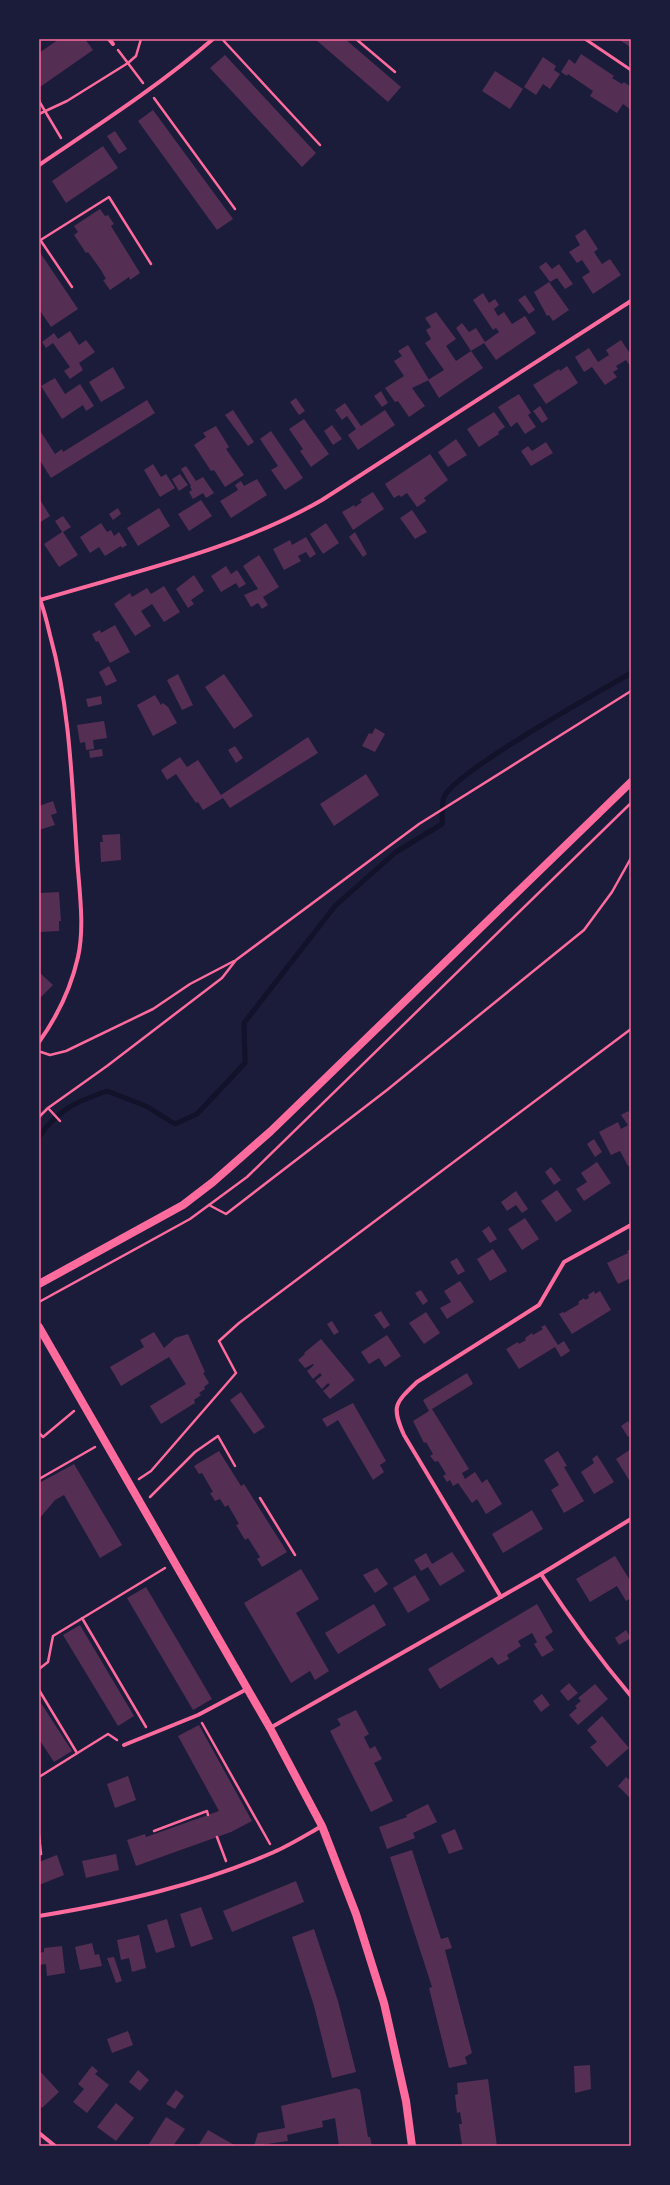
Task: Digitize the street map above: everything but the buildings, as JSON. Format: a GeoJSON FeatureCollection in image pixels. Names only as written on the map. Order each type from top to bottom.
{"type":"FeatureCollection","features":[{"type":"Feature","properties":{"kind":"main road"},"geometry":{"type":"LineString","coordinates":[[39,1284],[183,1205],[213,1182],[271,1131],[631,782]]}},
{"type":"Feature","properties":{"kind":"main road"},"geometry":{"type":"LineString","coordinates":[[39,1327],[248,1689],[322,1826],[356,1914],[384,2003],[406,2101],[412,2146]]}},
{"type":"Feature","properties":{"kind":"street"},"geometry":{"type":"LineString","coordinates":[[109,39],[113,44]]}},
{"type":"Feature","properties":{"kind":"street"},"geometry":{"type":"LineString","coordinates":[[39,165],[185,64],[213,39]]}},
{"type":"Feature","properties":{"kind":"street"},"geometry":{"type":"LineString","coordinates":[[39,1042],[52,1025],[67,995],[78,956],[80,918],[66,714],[55,652],[40,599],[230,544],[292,517],[322,500],[631,301]]}},
{"type":"Feature","properties":{"kind":"street"},"geometry":{"type":"LineString","coordinates":[[501,1598],[404,1435],[397,1420],[396,1406],[403,1396],[418,1382],[539,1305],[564,1262],[631,1225]]}},
{"type":"Feature","properties":{"kind":"street"},"geometry":{"type":"LineString","coordinates":[[270,1728],[501,1598],[631,1519]]}},
{"type":"Feature","properties":{"kind":"street"},"geometry":{"type":"LineString","coordinates":[[541,1574],[569,1617],[601,1661],[631,1696]]}},
{"type":"Feature","properties":{"kind":"street"},"geometry":{"type":"LineString","coordinates":[[124,1745],[198,1715],[248,1689]]}},
{"type":"Feature","properties":{"kind":"street"},"geometry":{"type":"LineString","coordinates":[[39,1916],[98,1907],[143,1896],[228,1869],[274,1852],[322,1826]]}},
{"type":"Feature","properties":{"kind":"street"},"geometry":{"type":"LineString","coordinates":[[39,2133],[55,2146]]}},
{"type":"Feature","properties":{"kind":"lane"},"geometry":{"type":"LineString","coordinates":[[585,39],[631,70]]}},
{"type":"Feature","properties":{"kind":"path"},"geometry":{"type":"LineString","coordinates":[[39,114],[67,100],[128,63],[136,56],[141,39]]}},
{"type":"Feature","properties":{"kind":"path"},"geometry":{"type":"LineString","coordinates":[[222,39],[320,145]]}},
{"type":"Feature","properties":{"kind":"path"},"geometry":{"type":"LineString","coordinates":[[356,39],[395,72]]}},
{"type":"Feature","properties":{"kind":"path"},"geometry":{"type":"LineString","coordinates":[[113,44],[149,90],[235,209]]}},
{"type":"Feature","properties":{"kind":"path"},"geometry":{"type":"LineString","coordinates":[[39,101],[66,147]]}},
{"type":"Feature","properties":{"kind":"path"},"geometry":{"type":"LineString","coordinates":[[72,287],[40,241],[109,197],[151,264]]}},
{"type":"Feature","properties":{"kind":"path"},"geometry":{"type":"LineString","coordinates":[[39,1051],[50,1055],[66,1051],[153,1009],[190,984],[236,960],[419,824],[631,690]]}},
{"type":"Feature","properties":{"kind":"path"},"geometry":{"type":"LineString","coordinates":[[39,1302],[190,1219],[247,1176],[631,803]]}},
{"type":"Feature","properties":{"kind":"path"},"geometry":{"type":"LineString","coordinates":[[209,1205],[226,1214],[386,1090],[584,930],[612,892],[631,858]]}},
{"type":"Feature","properties":{"kind":"path"},"geometry":{"type":"LineString","coordinates":[[39,1117],[48,1108],[107,1066],[222,978],[236,960]]}},
{"type":"Feature","properties":{"kind":"path"},"geometry":{"type":"LineString","coordinates":[[130,1484],[151,1471],[236,1373],[220,1341],[239,1323],[631,1029]]}},
{"type":"Feature","properties":{"kind":"path"},"geometry":{"type":"LineString","coordinates":[[48,1108],[60,1121]]}},
{"type":"Feature","properties":{"kind":"path"},"geometry":{"type":"LineString","coordinates":[[39,1432],[43,1437],[84,1403]]}},
{"type":"Feature","properties":{"kind":"path"},"geometry":{"type":"LineString","coordinates":[[142,1505],[195,1452],[218,1436],[235,1466]]}},
{"type":"Feature","properties":{"kind":"path"},"geometry":{"type":"LineString","coordinates":[[39,1479],[106,1441]]}},
{"type":"Feature","properties":{"kind":"path"},"geometry":{"type":"LineString","coordinates":[[260,1498],[295,1555]]}},
{"type":"Feature","properties":{"kind":"path"},"geometry":{"type":"LineString","coordinates":[[39,1669],[48,1662],[53,1636],[174,1563]]}},
{"type":"Feature","properties":{"kind":"path"},"geometry":{"type":"LineString","coordinates":[[82,1618],[150,1734]]}},
{"type":"Feature","properties":{"kind":"path"},"geometry":{"type":"LineString","coordinates":[[39,1690],[77,1753]]}},
{"type":"Feature","properties":{"kind":"path"},"geometry":{"type":"LineString","coordinates":[[198,1715],[274,1852]]}},
{"type":"Feature","properties":{"kind":"path"},"geometry":{"type":"LineString","coordinates":[[39,1777],[108,1734],[124,1745]]}},
{"type":"Feature","properties":{"kind":"path"},"geometry":{"type":"LineString","coordinates":[[154,1831],[207,1812],[208,1815]]}},
{"type":"Feature","properties":{"kind":"path"},"geometry":{"type":"LineString","coordinates":[[39,1834],[41,1854],[39,1854]]}},
{"type":"Feature","properties":{"kind":"path"},"geometry":{"type":"LineString","coordinates":[[217,1838],[228,1869]]}},
{"type":"Feature","properties":{"kind":"waterway"},"geometry":{"type":"LineString","coordinates":[[39,1137],[46,1127],[68,1108],[107,1091],[146,1106],[175,1124],[197,1114],[245,1063],[244,1023],[335,906],[396,852],[442,824],[443,800],[454,785],[473,770],[530,732],[631,673]]}}]}
